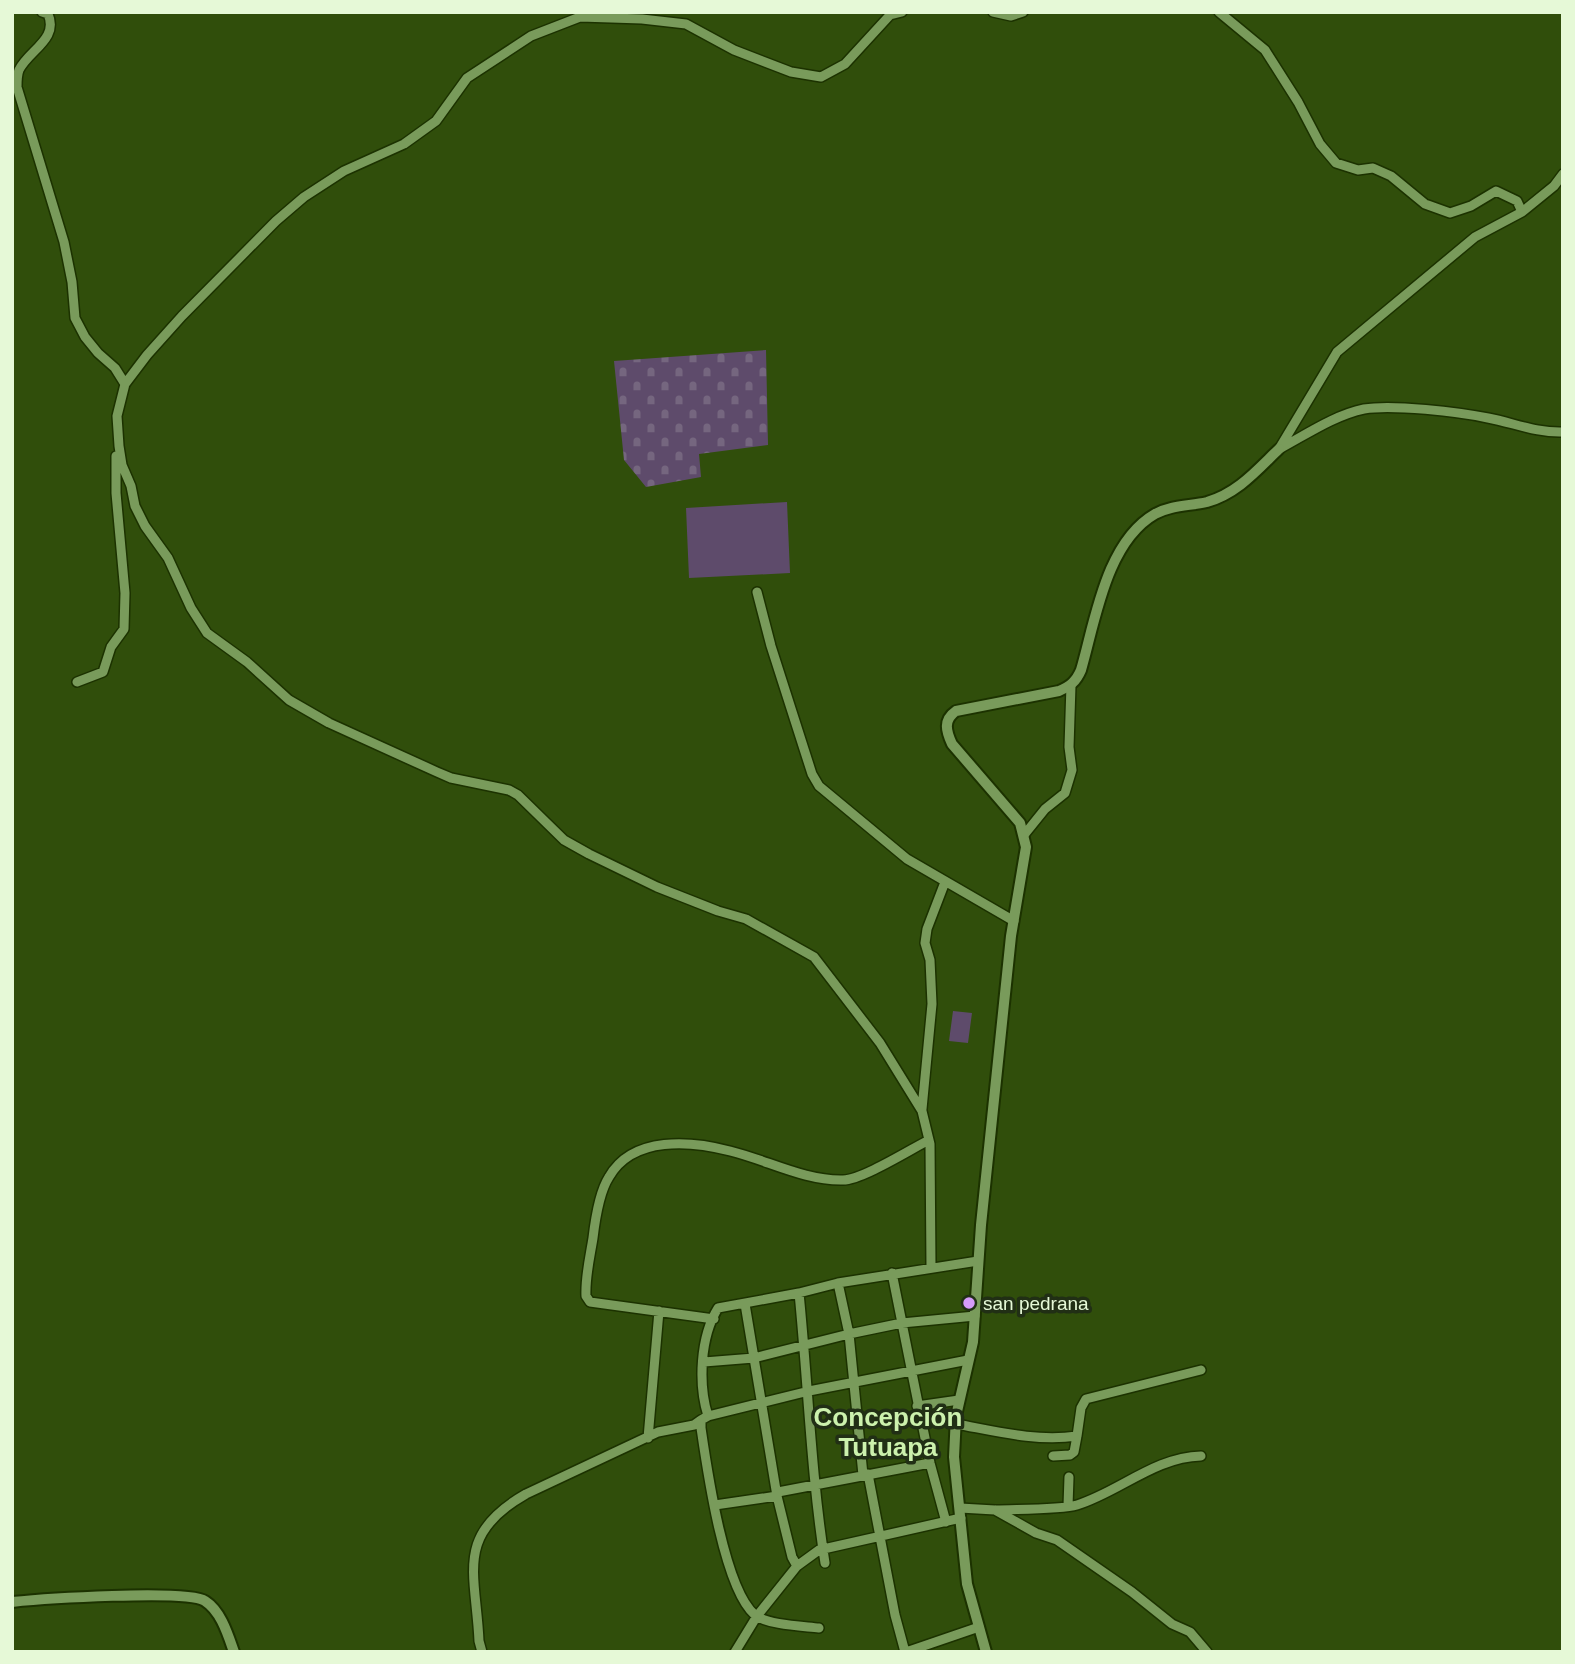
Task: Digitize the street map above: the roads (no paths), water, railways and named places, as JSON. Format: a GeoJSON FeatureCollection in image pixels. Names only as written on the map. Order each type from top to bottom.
{"type":"FeatureCollection","features":[{"type":"Feature","properties":{"kind":"street"},"geometry":{"type":"LineString","coordinates":[[42,12],[48,14],[52,23],[51,33],[18,72],[17,87],[64,242],[72,282],[75,318],[85,337],[115,368],[125,384]]}},
{"type":"Feature","properties":{"kind":"street"},"geometry":{"type":"LineString","coordinates":[[77,682],[103,672],[111,647],[124,629],[125,593],[116,493],[117,416],[125,384],[182,316],[276,221],[304,197],[344,171],[404,144],[436,121],[467,78],[531,36],[580,17],[686,24],[734,50],[791,72],[821,77],[845,64],[890,15],[902,12]]}},
{"type":"Feature","properties":{"kind":"street"},"geometry":{"type":"LineString","coordinates":[[993,12],[1011,16],[1023,12]]}},
{"type":"Feature","properties":{"kind":"street"},"geometry":{"type":"LineString","coordinates":[[1219,12],[1265,50],[1298,102],[1320,144],[1336,163],[1358,170],[1373,168],[1391,176],[1425,204],[1450,213],[1471,206],[1496,191],[1517,201],[1522,212]]}},
{"type":"Feature","properties":{"kind":"street"},"geometry":{"type":"LineString","coordinates":[[986,1652],[967,1584],[954,1457],[959,1400],[975,1317],[978,1261],[1014,921],[1026,847],[1020,823],[952,744],[947,734],[949,716],[956,711],[1047,693],[1071,685],[1078,679],[1103,585],[1133,534],[1157,513],[1209,501],[1227,495],[1243,485],[1279,449],[1337,352],[1475,237],[1522,212],[1554,186],[1563,174]]}},
{"type":"Feature","properties":{"kind":"street"},"geometry":{"type":"LineString","coordinates":[[1279,449],[1342,416],[1364,409],[1384,407],[1476,415],[1536,430],[1563,432]]}},
{"type":"Feature","properties":{"kind":"street"},"geometry":{"type":"LineString","coordinates":[[117,416],[122,465],[135,506],[167,558],[191,608],[207,633],[247,662],[289,700],[330,723],[451,778],[509,790],[518,795],[565,840],[589,854],[657,887],[746,919],[814,957],[880,1043],[922,1111],[929,1140],[931,1267]]}},
{"type":"Feature","properties":{"kind":"street"},"geometry":{"type":"LineString","coordinates":[[758,592],[771,646],[812,774],[819,786],[894,850],[1014,921]]}},
{"type":"Feature","properties":{"kind":"street"},"geometry":{"type":"LineString","coordinates":[[1024,835],[1045,809],[1065,793],[1072,770],[1069,747],[1071,685]]}},
{"type":"Feature","properties":{"kind":"street"},"geometry":{"type":"LineString","coordinates":[[922,1111],[932,1004],[930,960],[925,943],[927,929],[946,881]]}},
{"type":"Feature","properties":{"kind":"street"},"geometry":{"type":"LineString","coordinates":[[714,1319],[590,1302],[586,1296],[595,1223],[608,1177],[621,1163],[644,1149],[693,1143],[765,1161],[814,1178],[846,1180],[929,1140]]}},
{"type":"Feature","properties":{"kind":"street"},"geometry":{"type":"LineString","coordinates":[[819,1628],[757,1616],[750,1609],[732,1576],[715,1504],[702,1396],[706,1337],[718,1308],[892,1273],[978,1261]]}},
{"type":"Feature","properties":{"kind":"street"},"geometry":{"type":"LineString","coordinates":[[892,1273],[917,1406],[946,1522]]}},
{"type":"Feature","properties":{"kind":"street"},"geometry":{"type":"LineString","coordinates":[[838,1283],[849,1334],[866,1475],[905,1652],[979,1627]]}},
{"type":"Feature","properties":{"kind":"street"},"geometry":{"type":"LineString","coordinates":[[799,1293],[809,1391],[813,1486],[824,1563]]}},
{"type":"Feature","properties":{"kind":"street"},"geometry":{"type":"LineString","coordinates":[[745,1304],[777,1496],[792,1557],[797,1566]]}},
{"type":"Feature","properties":{"kind":"street"},"geometry":{"type":"LineString","coordinates":[[648,1438],[659,1311]]}},
{"type":"Feature","properties":{"kind":"street"},"geometry":{"type":"LineString","coordinates":[[704,1362],[754,1358],[804,1344],[902,1323],[975,1317]]}},
{"type":"Feature","properties":{"kind":"street"},"geometry":{"type":"LineString","coordinates":[[482,1652],[472,1565],[475,1548],[483,1530],[514,1501],[658,1432],[694,1425],[704,1418],[762,1401],[968,1360]]}},
{"type":"Feature","properties":{"kind":"street"},"geometry":{"type":"LineString","coordinates":[[1053,1456],[1070,1455],[1074,1452],[1081,1408],[1087,1399],[1200,1370]]}},
{"type":"Feature","properties":{"kind":"street"},"geometry":{"type":"LineString","coordinates":[[917,1406],[959,1400]]}},
{"type":"Feature","properties":{"kind":"street"},"geometry":{"type":"LineString","coordinates":[[956,1424],[1031,1437],[1076,1436]]}},
{"type":"Feature","properties":{"kind":"street"},"geometry":{"type":"LineString","coordinates":[[735,1652],[757,1616],[797,1566],[822,1549],[946,1522],[960,1513],[1076,1506],[1161,1465],[1188,1456],[1201,1456]]}},
{"type":"Feature","properties":{"kind":"street"},"geometry":{"type":"LineString","coordinates":[[715,1504],[777,1496],[778,1492],[930,1463]]}},
{"type":"Feature","properties":{"kind":"street"},"geometry":{"type":"LineString","coordinates":[[1068,1506],[1069,1477]]}},
{"type":"Feature","properties":{"kind":"street"},"geometry":{"type":"LineString","coordinates":[[995,1510],[1036,1533],[1057,1540],[1084,1557],[1172,1624],[1191,1632],[1207,1652]]}},
{"type":"Feature","properties":{"kind":"street"},"geometry":{"type":"LineString","coordinates":[[12,1602],[130,1596],[190,1597],[205,1601],[223,1622],[234,1652]]}},
{"type":"Feature","properties":{"kind":"place","name":"san pedrana"},"geometry":{"type":"Point","coordinates":[969,1303]}},
{"type":"Feature","properties":{"kind":"district","name":"Concepción Tutuapa"},"geometry":{"type":"Point","coordinates":[888,1432]}}]}
